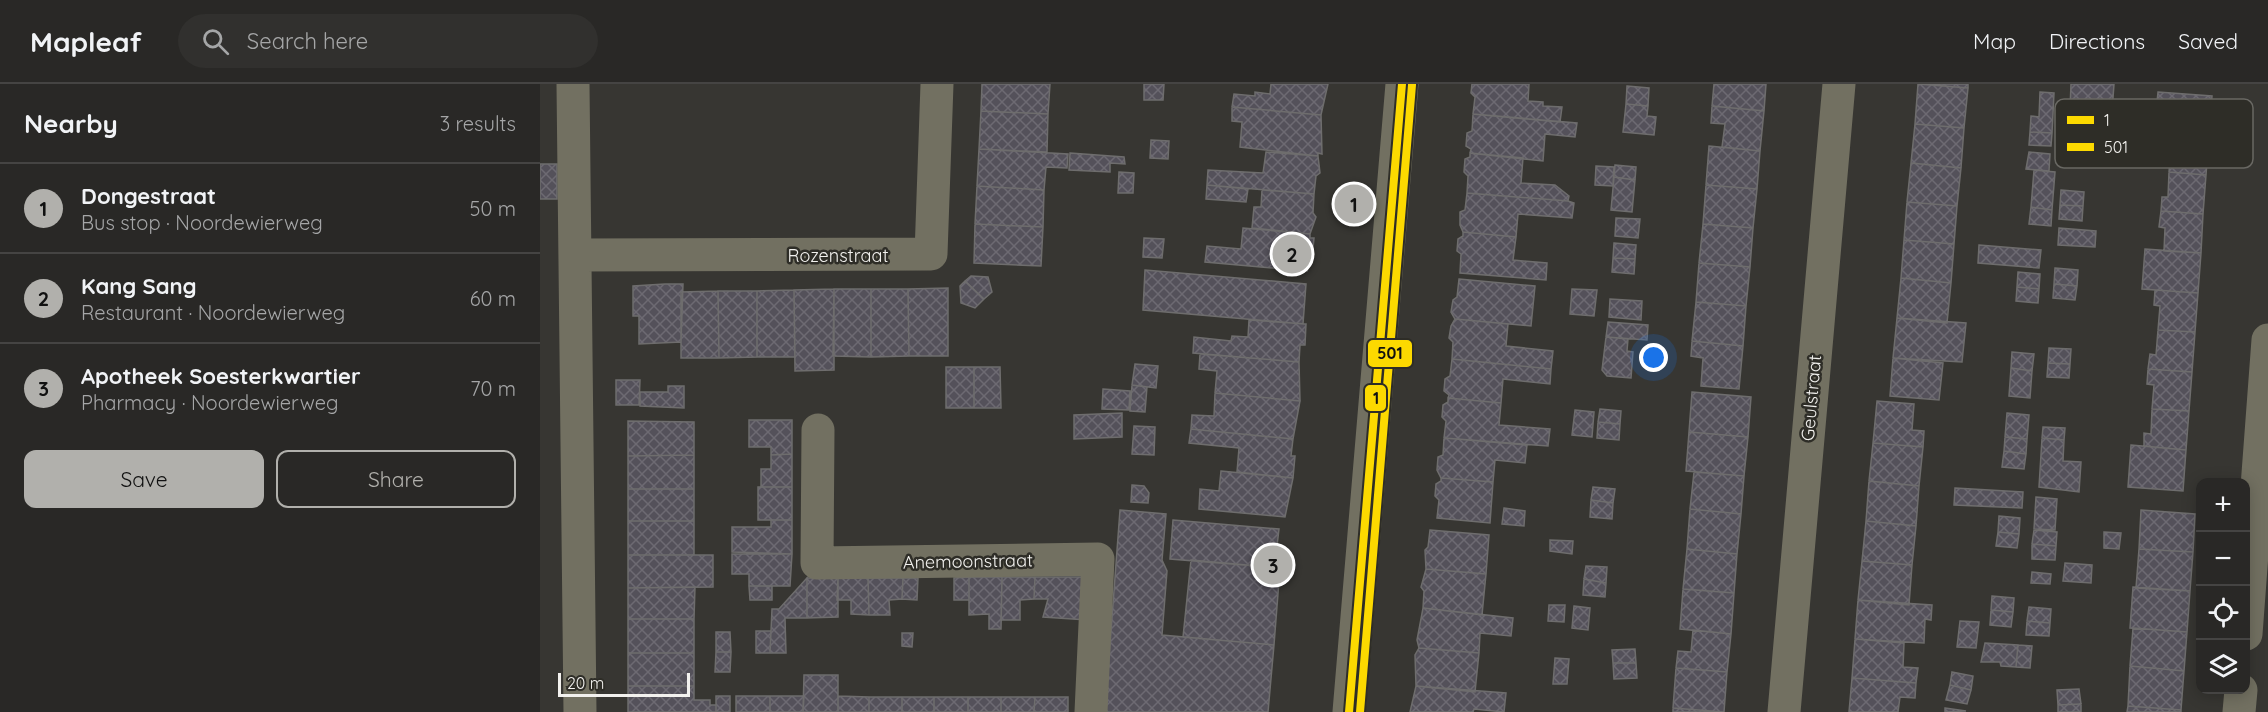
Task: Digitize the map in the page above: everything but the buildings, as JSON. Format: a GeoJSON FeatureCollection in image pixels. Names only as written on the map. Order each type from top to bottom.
{"type":"FeatureCollection","features":[{"type":"Feature","properties":{"kind":"street"},"geometry":{"type":"LineString","coordinates":[[573,84],[580,712]]}},
{"type":"Feature","properties":{"kind":"street","name":"Rozenstraat"},"geometry":{"type":"LineString","coordinates":[[576,255],[930,255],[937,84]]}},
{"type":"Feature","properties":{"kind":"street"},"geometry":{"type":"LineString","coordinates":[[1349,712],[1402,84]]}},
{"type":"Feature","properties":{"kind":"street","name":"Geulstraat"},"geometry":{"type":"LineString","coordinates":[[1784,712],[1839,84]]}},
{"type":"Feature","properties":{"kind":"street"},"geometry":{"type":"LineString","coordinates":[[2250,586],[2268,340]]}},
{"type":"Feature","properties":{"kind":"street","name":"Anemoonstraat"},"geometry":{"type":"LineString","coordinates":[[818,430],[817,563],[1098,559],[1090,712]]}},
{"type":"Feature","properties":{"kind":"street"},"geometry":{"type":"LineString","coordinates":[[2240,712],[2241,694]]}},
{"type":"Feature","properties":{"kind":"transit line","name":"1"},"geometry":{"type":"LineString","coordinates":[[1349,712],[1402,84]]}},
{"type":"Feature","properties":{"kind":"transit line","name":"501"},"geometry":{"type":"LineString","coordinates":[[1360,712],[1412,85]]}},
{"type":"Feature","properties":{"kind":"place","name":"Dongestraat"},"geometry":{"type":"Point","coordinates":[1354,204]}},
{"type":"Feature","properties":{"kind":"place","name":"Kang Sang"},"geometry":{"type":"Point","coordinates":[1292,254]}},
{"type":"Feature","properties":{"kind":"place","name":"Apotheek Soesterkwartier"},"geometry":{"type":"Point","coordinates":[1273,565]}}]}
